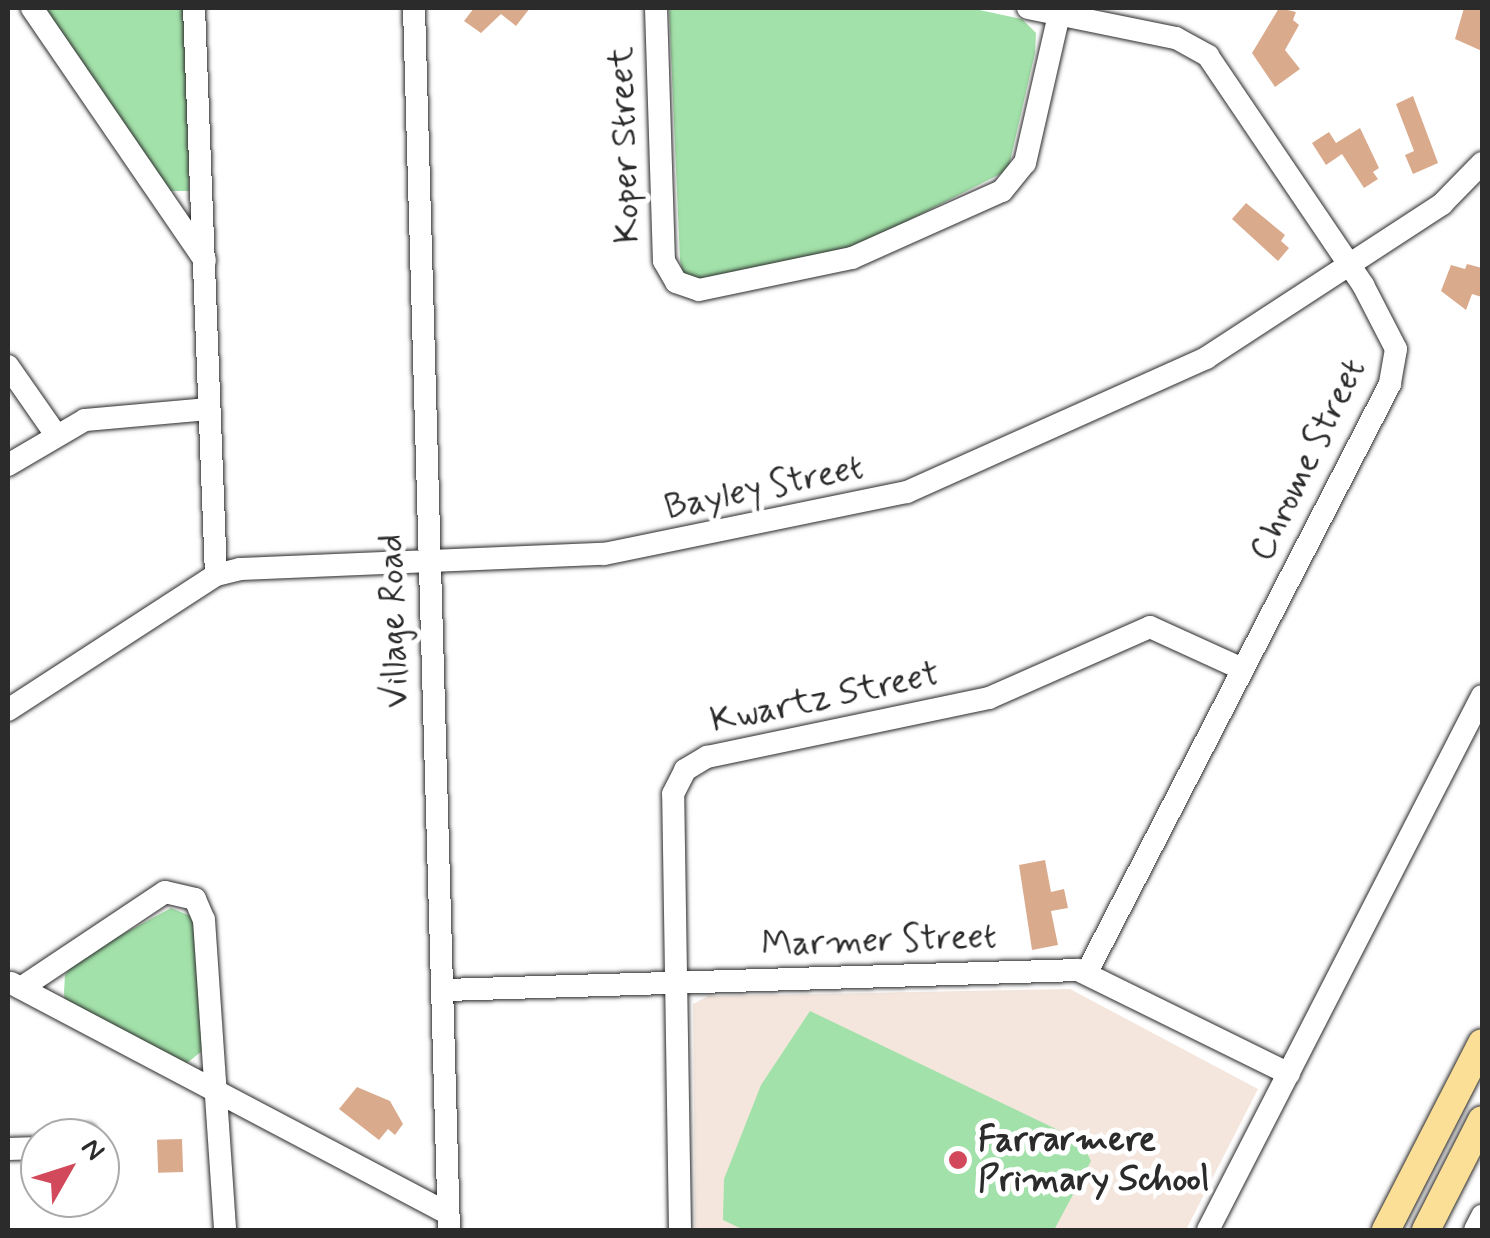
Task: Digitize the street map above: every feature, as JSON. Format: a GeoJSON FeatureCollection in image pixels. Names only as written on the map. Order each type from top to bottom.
{"type":"FeatureCollection","features":[{"type":"Feature","properties":{"kind":"main road"},"geometry":{"type":"LineString","coordinates":[[1386,1230],[1482,1043]]}},
{"type":"Feature","properties":{"kind":"main road"},"geometry":{"type":"LineString","coordinates":[[1426,1230],[1482,1120]]}},
{"type":"Feature","properties":{"kind":"street"},"geometry":{"type":"LineString","coordinates":[[32,8],[206,262]]}},
{"type":"Feature","properties":{"kind":"street"},"geometry":{"type":"LineString","coordinates":[[194,8],[216,576]]}},
{"type":"Feature","properties":{"kind":"street","name":"Village Road"},"geometry":{"type":"LineString","coordinates":[[414,8],[426,565],[446,990],[448,1222]]}},
{"type":"Feature","properties":{"kind":"street","name":"Koper Street"},"geometry":{"type":"LineString","coordinates":[[656,8],[664,261],[676,282],[699,290],[852,258],[1002,191],[1026,163],[1059,14]]}},
{"type":"Feature","properties":{"kind":"street","name":"Chrome Street"},"geometry":{"type":"LineString","coordinates":[[1028,8],[1176,38],[1208,56],[1392,333],[1395,369],[1087,972]]}},
{"type":"Feature","properties":{"kind":"street","name":"Bayley Street"},"geometry":{"type":"LineString","coordinates":[[8,710],[216,576],[260,566],[426,565],[604,554],[892,497],[1188,367],[1350,266],[1452,196],[1482,162]]}},
{"type":"Feature","properties":{"kind":"street"},"geometry":{"type":"LineString","coordinates":[[8,366],[54,432]]}},
{"type":"Feature","properties":{"kind":"street"},"geometry":{"type":"LineString","coordinates":[[8,465],[54,432],[85,420],[209,409]]}},
{"type":"Feature","properties":{"kind":"street","name":"Kwartz Street"},"geometry":{"type":"LineString","coordinates":[[680,1230],[673,794],[684,770],[698,760],[989,698],[1150,628],[1242,670]]}},
{"type":"Feature","properties":{"kind":"street"},"geometry":{"type":"LineString","coordinates":[[1208,1230],[1482,696]]}},
{"type":"Feature","properties":{"kind":"street"},"geometry":{"type":"LineString","coordinates":[[14,984],[165,892],[190,895],[204,920],[210,1059],[220,1094],[226,1230]]}},
{"type":"Feature","properties":{"kind":"street","name":"Marmer Street"},"geometry":{"type":"LineString","coordinates":[[446,990],[1087,972],[1289,1074]]}},
{"type":"Feature","properties":{"kind":"street"},"geometry":{"type":"LineString","coordinates":[[14,984],[448,1222]]}},
{"type":"Feature","properties":{"kind":"street"},"geometry":{"type":"LineString","coordinates":[[1475,1230],[1482,1216]]}},
{"type":"Feature","properties":{"kind":"shaded area","name":"Farrarmere Primary School"},"geometry":{"type":"Polygon","coordinates":[[[1070,989],[1258,1089],[1186,1230],[695,1230],[693,1004],[708,996],[1070,989]]]}},
{"type":"Feature","properties":{"kind":"green space"},"geometry":{"type":"Polygon","coordinates":[[[39,8],[190,8],[189,191],[166,191],[39,8]]]}},
{"type":"Feature","properties":{"kind":"green space"},"geometry":{"type":"Polygon","coordinates":[[[669,8],[970,8],[1022,19],[1036,33],[1035,53],[1008,170],[850,250],[708,287],[683,274],[680,260],[669,8]]]}},
{"type":"Feature","properties":{"kind":"green space"},"geometry":{"type":"Polygon","coordinates":[[[171,908],[198,919],[207,1047],[187,1063],[65,1003],[65,975],[77,959],[171,908]]]}},
{"type":"Feature","properties":{"kind":"green space"},"geometry":{"type":"Polygon","coordinates":[[[810,1011],[1081,1141],[1091,1161],[1054,1230],[744,1230],[723,1220],[724,1179],[761,1085],[810,1011]]]}},
{"type":"Feature","properties":{"kind":"building"},"geometry":{"type":"Polygon","coordinates":[[[474,8],[530,8],[516,26],[501,14],[481,33],[464,21],[474,8]]]}},
{"type":"Feature","properties":{"kind":"building"},"geometry":{"type":"Polygon","coordinates":[[[1279,8],[1296,12],[1293,20],[1299,25],[1285,50],[1300,69],[1275,87],[1252,53],[1279,8]]]}},
{"type":"Feature","properties":{"kind":"building"},"geometry":{"type":"Polygon","coordinates":[[[1464,8],[1482,8],[1482,51],[1455,39],[1464,8]]]}},
{"type":"Feature","properties":{"kind":"building"},"geometry":{"type":"Polygon","coordinates":[[[1413,96],[1438,163],[1413,174],[1405,155],[1414,151],[1396,104],[1413,96]]]}},
{"type":"Feature","properties":{"kind":"building"},"geometry":{"type":"Polygon","coordinates":[[[1360,128],[1379,168],[1373,172],[1378,179],[1364,188],[1342,154],[1326,165],[1312,143],[1329,132],[1336,143],[1360,128]]]}},
{"type":"Feature","properties":{"kind":"building"},"geometry":{"type":"Polygon","coordinates":[[[1246,203],[1285,235],[1281,241],[1289,248],[1278,261],[1232,219],[1246,203]]]}},
{"type":"Feature","properties":{"kind":"building"},"geometry":{"type":"Polygon","coordinates":[[[1467,264],[1482,268],[1482,297],[1472,294],[1466,310],[1441,291],[1451,265],[1465,269],[1467,264]]]}},
{"type":"Feature","properties":{"kind":"building"},"geometry":{"type":"Polygon","coordinates":[[[1045,860],[1051,892],[1064,889],[1068,908],[1051,911],[1058,945],[1032,950],[1019,865],[1045,860]]]}},
{"type":"Feature","properties":{"kind":"building"},"geometry":{"type":"Polygon","coordinates":[[[357,1087],[390,1101],[403,1124],[395,1135],[388,1129],[379,1140],[339,1109],[357,1087]]]}},
{"type":"Feature","properties":{"kind":"building"},"geometry":{"type":"Polygon","coordinates":[[[182,1139],[183,1172],[158,1173],[157,1140],[182,1139]]]}},
{"type":"Feature","properties":{"kind":"place","name":"Farrarmere Primary School"},"geometry":{"type":"Point","coordinates":[958,1160]}}]}
